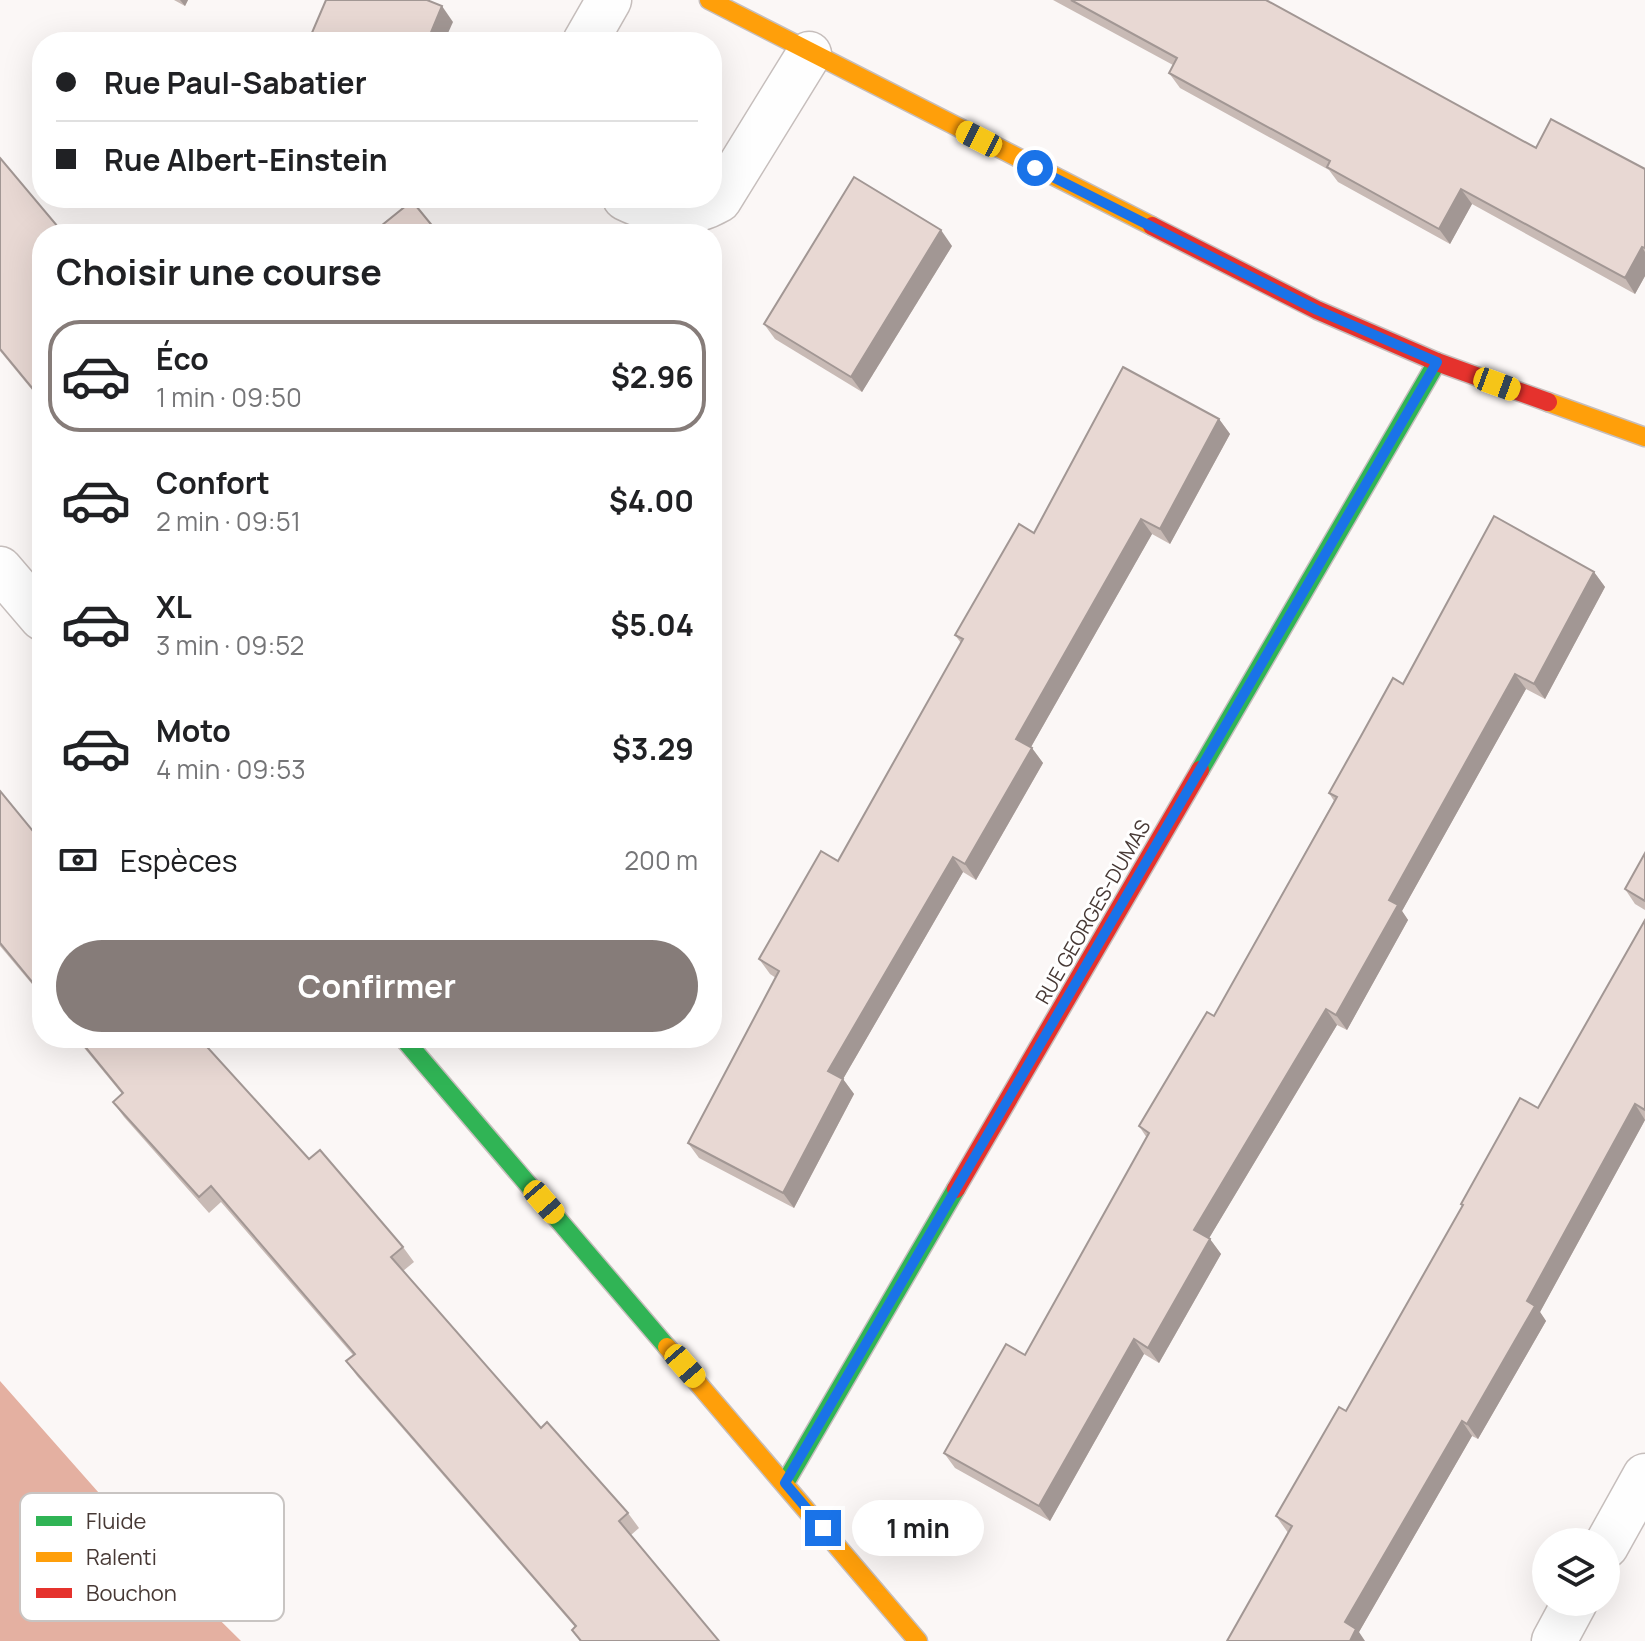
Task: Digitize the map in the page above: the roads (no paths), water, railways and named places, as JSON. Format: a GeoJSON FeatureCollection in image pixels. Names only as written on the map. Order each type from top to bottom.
{"type":"FeatureCollection","features":[{"type":"Feature","properties":{"kind":"street"},"geometry":{"type":"LineString","coordinates":[[591,32],[609,0]]}},
{"type":"Feature","properties":{"kind":"street"},"geometry":{"type":"LineString","coordinates":[[709,0],[809,54],[1317,310],[1437,362],[1645,437]]}},
{"type":"Feature","properties":{"kind":"street"},"geometry":{"type":"LineString","coordinates":[[722,195],[809,54]]}},
{"type":"Feature","properties":{"kind":"street"},"geometry":{"type":"LineString","coordinates":[[656,208],[674,214],[705,208]]}},
{"type":"Feature","properties":{"kind":"street","name":"RUE GEORGES-DUMAS"},"geometry":{"type":"LineString","coordinates":[[785,1483],[1437,362]]}},
{"type":"Feature","properties":{"kind":"street"},"geometry":{"type":"LineString","coordinates":[[0,569],[32,606]]}},
{"type":"Feature","properties":{"kind":"street"},"geometry":{"type":"LineString","coordinates":[[412,1048],[918,1641]]}},
{"type":"Feature","properties":{"kind":"street"},"geometry":{"type":"LineString","coordinates":[[1616,1528],[1645,1476]]}},
{"type":"Feature","properties":{"kind":"street"},"geometry":{"type":"LineString","coordinates":[[1554,1641],[1567,1616]]}}]}
